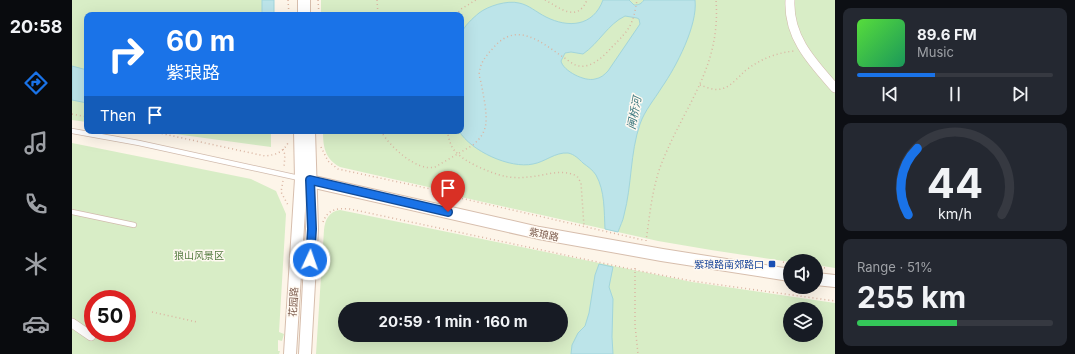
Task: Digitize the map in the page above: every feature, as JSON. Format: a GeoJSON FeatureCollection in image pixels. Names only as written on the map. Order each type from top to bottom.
{"type":"FeatureCollection","features":[{"type":"Feature","properties":{"kind":"street"},"geometry":{"type":"LineString","coordinates":[[298,0],[298,12]]}},
{"type":"Feature","properties":{"kind":"street"},"geometry":{"type":"LineString","coordinates":[[304,0],[304,12]]}},
{"type":"Feature","properties":{"kind":"street"},"geometry":{"type":"LineString","coordinates":[[790,0],[790,19],[796,36],[814,64],[835,88]]}},
{"type":"Feature","properties":{"kind":"street","name":"花园路"},"geometry":{"type":"LineString","coordinates":[[295,134],[305,180],[312,229],[305,354]]}},
{"type":"Feature","properties":{"kind":"street","name":"花园路"},"geometry":{"type":"LineString","coordinates":[[290,354],[309,134]]}},
{"type":"Feature","properties":{"kind":"street","name":"紫琅路"},"geometry":{"type":"LineString","coordinates":[[305,180],[538,233],[662,255],[783,274]]}},
{"type":"Feature","properties":{"kind":"street"},"geometry":{"type":"LineString","coordinates":[[823,280],[835,281]]}},
{"type":"Feature","properties":{"kind":"street"},"geometry":{"type":"LineString","coordinates":[[72,323],[84,331]]}},
{"type":"Feature","properties":{"kind":"lane"},"geometry":{"type":"LineString","coordinates":[[72,131],[84,133]]}},
{"type":"Feature","properties":{"kind":"lane"},"geometry":{"type":"LineString","coordinates":[[89,134],[139,143],[305,180]]}},
{"type":"Feature","properties":{"kind":"lane"},"geometry":{"type":"LineString","coordinates":[[72,212],[134,225]]}},
{"type":"Feature","properties":{"kind":"path"},"geometry":{"type":"LineString","coordinates":[[288,0],[289,12]]}},
{"type":"Feature","properties":{"kind":"path"},"geometry":{"type":"LineString","coordinates":[[318,0],[319,12]]}},
{"type":"Feature","properties":{"kind":"path"},"geometry":{"type":"LineString","coordinates":[[377,0],[378,12]]}},
{"type":"Feature","properties":{"kind":"path"},"geometry":{"type":"LineString","coordinates":[[458,12],[476,0]]}},
{"type":"Feature","properties":{"kind":"path"},"geometry":{"type":"LineString","coordinates":[[545,0],[562,10],[572,13],[580,10],[587,0]]}},
{"type":"Feature","properties":{"kind":"path"},"geometry":{"type":"LineString","coordinates":[[384,134],[391,145],[407,158],[426,168],[435,168],[468,148],[478,140],[486,128],[487,123],[479,75],[480,66],[485,57],[500,40],[513,34],[529,37],[547,46],[578,66],[584,66],[598,60],[606,54],[629,29],[634,19],[637,0]]}},
{"type":"Feature","properties":{"kind":"path"},"geometry":{"type":"LineString","coordinates":[[320,144],[328,161],[338,168],[440,191],[460,198],[584,226],[646,242],[654,190],[662,162],[700,85],[712,50],[715,38],[716,0]]}},
{"type":"Feature","properties":{"kind":"path"},"geometry":{"type":"LineString","coordinates":[[700,85],[713,89],[721,89],[730,85],[752,66],[770,56],[783,52],[804,50]]}},
{"type":"Feature","properties":{"kind":"path"},"geometry":{"type":"LineString","coordinates":[[72,114],[84,116]]}},
{"type":"Feature","properties":{"kind":"path"},"geometry":{"type":"LineString","coordinates":[[164,134],[265,156],[278,154],[286,147],[295,134]]}},
{"type":"Feature","properties":{"kind":"path"},"geometry":{"type":"LineString","coordinates":[[448,134],[453,149],[458,155],[484,169],[505,176],[529,177],[560,171],[576,176],[581,183],[584,226]]}},
{"type":"Feature","properties":{"kind":"path"},"geometry":{"type":"LineString","coordinates":[[283,150],[285,155],[281,192],[290,208]]}},
{"type":"Feature","properties":{"kind":"path"},"geometry":{"type":"LineString","coordinates":[[322,226],[326,216],[334,209],[350,209],[635,269],[721,285],[835,301]]}},
{"type":"Feature","properties":{"kind":"path"},"geometry":{"type":"LineString","coordinates":[[188,252],[213,258]]}},
{"type":"Feature","properties":{"kind":"path"},"geometry":{"type":"LineString","coordinates":[[823,268],[829,269]]}},
{"type":"Feature","properties":{"kind":"path"},"geometry":{"type":"LineString","coordinates":[[635,269],[635,325],[638,354]]}},
{"type":"Feature","properties":{"kind":"path"},"geometry":{"type":"LineString","coordinates":[[152,312],[197,322]]}},
{"type":"Feature","properties":{"kind":"green space"},"geometry":{"type":"Polygon","coordinates":[[[72,0],[271,0],[271,12],[84,12],[84,122],[72,120],[72,0]]]}},
{"type":"Feature","properties":{"kind":"green space"},"geometry":{"type":"Polygon","coordinates":[[[321,0],[835,0],[835,268],[823,266],[823,254],[783,254],[783,261],[658,241],[461,197],[437,189],[340,167],[335,164],[328,156],[324,147],[323,134],[464,134],[464,12],[321,12],[321,0]]]}},
{"type":"Feature","properties":{"kind":"green space"},"geometry":{"type":"Polygon","coordinates":[[[175,134],[271,134],[271,147],[175,134]]]}},
{"type":"Feature","properties":{"kind":"green space","name":"狼山风景区"},"geometry":{"type":"Polygon","coordinates":[[[72,143],[251,179],[276,191],[286,214],[279,332],[284,334],[282,341],[278,340],[278,351],[280,351],[279,354],[72,354],[72,143]]]}},
{"type":"Feature","properties":{"kind":"green space"},"geometry":{"type":"Polygon","coordinates":[[[340,210],[692,282],[835,303],[835,354],[316,354],[324,230],[328,217],[333,212],[340,210]]]}},
{"type":"Feature","properties":{"kind":"water"},"geometry":{"type":"Polygon","coordinates":[[[262,0],[274,0],[274,12],[262,12],[262,0]]]}},
{"type":"Feature","properties":{"kind":"water","name":"闸桥河"},"geometry":{"type":"Polygon","coordinates":[[[603,0],[629,0],[634,5],[637,5],[644,0],[695,0],[693,21],[685,45],[668,79],[647,110],[640,124],[634,146],[627,204],[618,232],[605,229],[604,201],[599,181],[593,171],[574,156],[568,153],[563,153],[533,164],[513,164],[482,152],[472,145],[462,134],[464,134],[464,28],[469,22],[483,10],[509,2],[526,5],[554,21],[563,23],[579,23],[593,16],[599,9],[603,0]],[[625,16],[619,19],[589,50],[583,54],[571,52],[565,53],[561,61],[563,65],[570,72],[580,77],[586,79],[599,78],[608,71],[640,24],[639,19],[625,16]]]}},
{"type":"Feature","properties":{"kind":"water"},"geometry":{"type":"Polygon","coordinates":[[[72,66],[84,69],[84,102],[72,100],[72,66]]]}},
{"type":"Feature","properties":{"kind":"water"},"geometry":{"type":"Polygon","coordinates":[[[599,264],[613,267],[609,287],[613,299],[613,354],[571,354],[572,345],[578,333],[585,326],[589,313],[595,275],[599,264]]]}},
{"type":"Feature","properties":{"kind":"place","name":"紫琅路南郊路口"},"geometry":{"type":"Point","coordinates":[772,264]}},
{"type":"Feature","properties":{"kind":"route"},"geometry":{"type":"LineString","coordinates":[[310,260],[312,229],[310,180],[448,212]]}}]}
